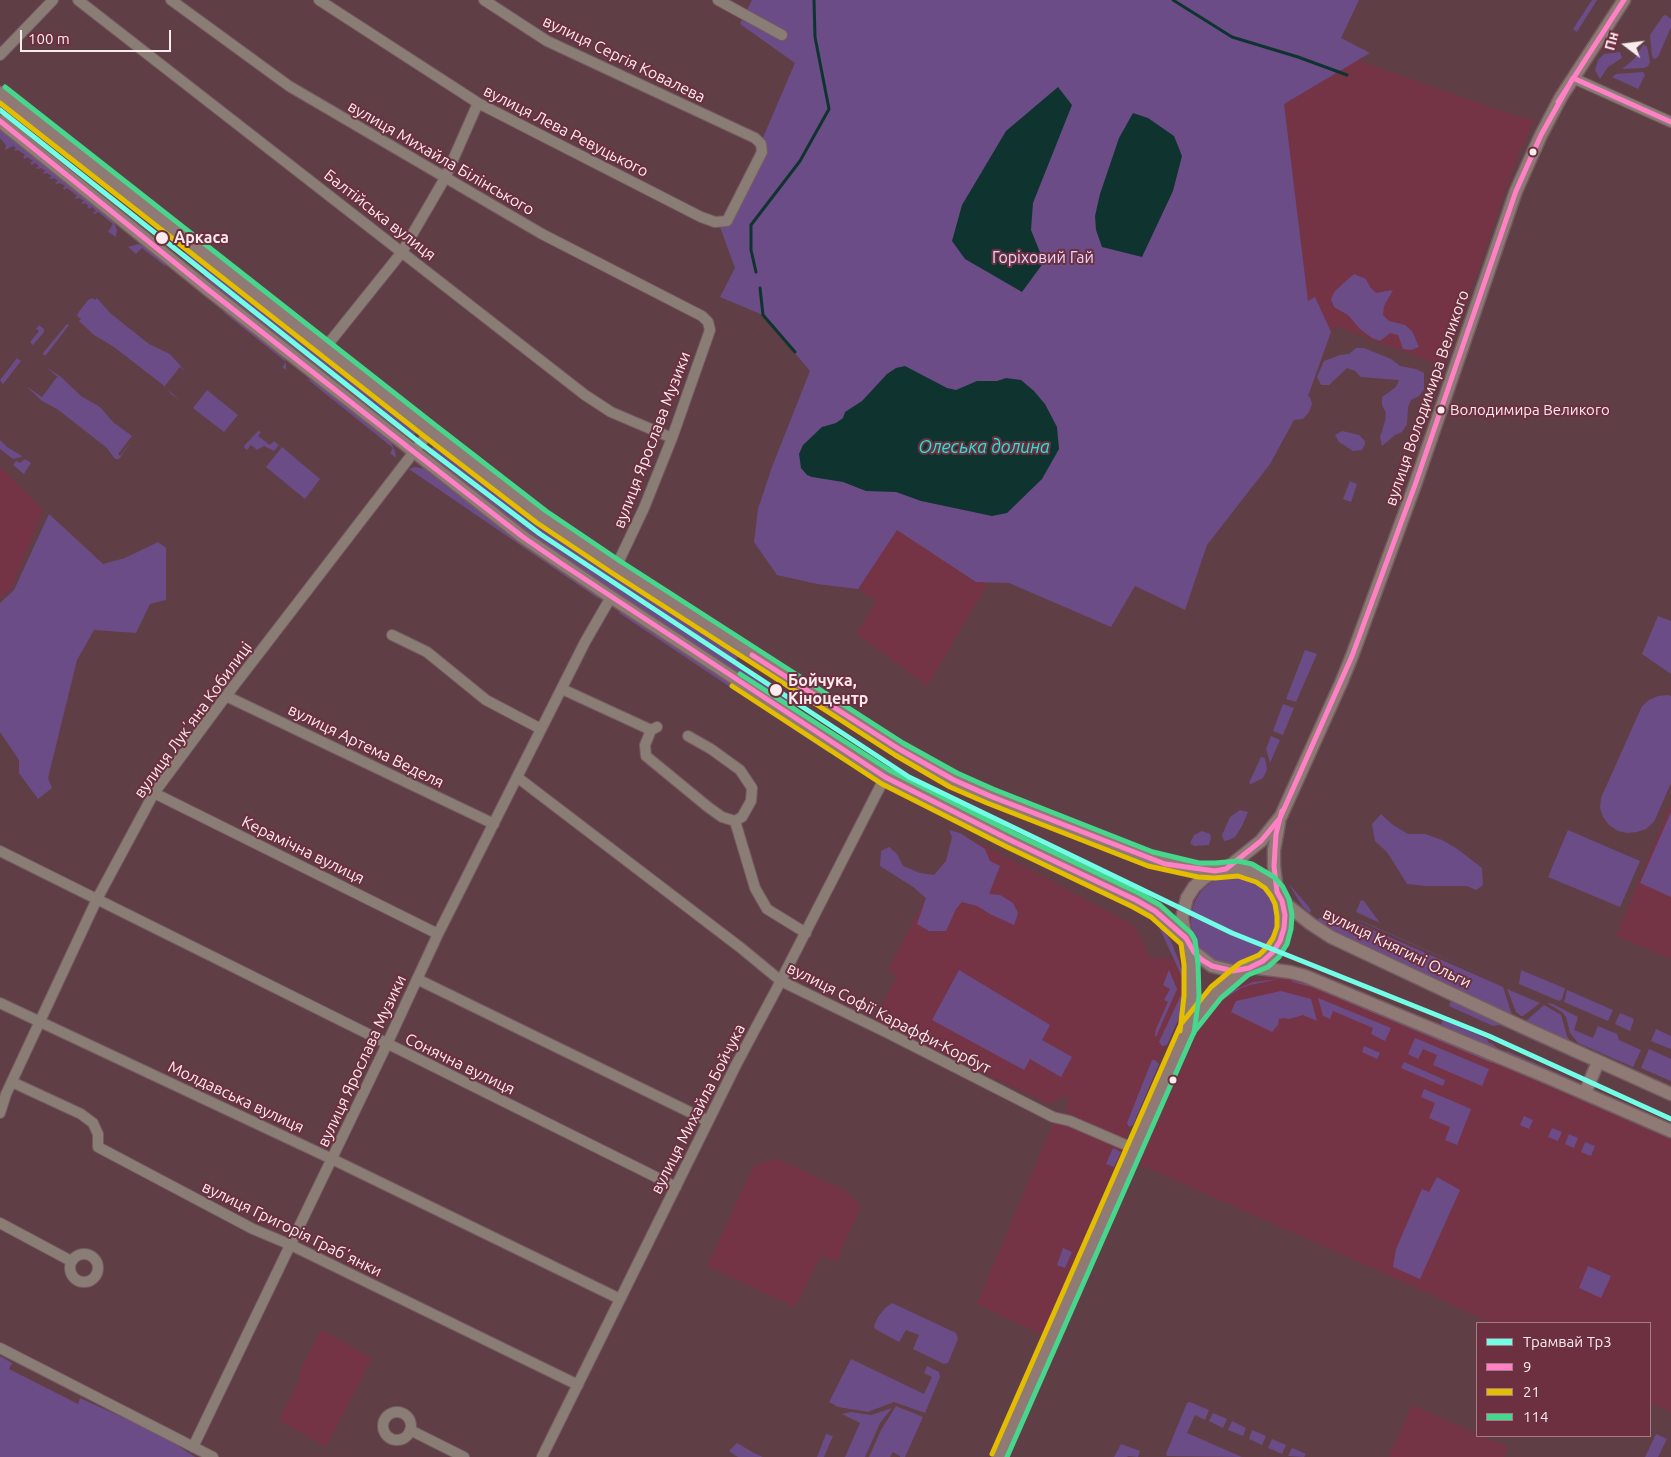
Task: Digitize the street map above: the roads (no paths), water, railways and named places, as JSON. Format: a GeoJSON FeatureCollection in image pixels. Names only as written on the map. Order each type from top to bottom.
{"type":"FeatureCollection","features":[{"type":"Feature","properties":{"kind":"main road","name":"вулиця Володимира Великого"},"geometry":{"type":"LineString","coordinates":[[999,1457],[1188,1028],[1216,993],[1248,968],[1268,957],[1280,941],[1284,928],[1285,914],[1279,897],[1274,866],[1274,850],[1280,818],[1352,656],[1411,495],[1516,191],[1541,136],[1573,78],[1624,0]]}},
{"type":"Feature","properties":{"kind":"main road","name":"вулиця Княгині Ольги"},"geometry":{"type":"LineString","coordinates":[[0,92],[542,517],[616,567],[899,749],[954,780],[990,796],[1151,859],[1176,866],[1221,870],[1238,868],[1255,873],[1270,883],[1279,897],[1311,924],[1331,936],[1598,1062],[1671,1094]]}},
{"type":"Feature","properties":{"kind":"main road"},"geometry":{"type":"LineString","coordinates":[[0,121],[206,288],[523,537],[885,777],[1010,840],[1136,900],[1155,911],[1187,940],[1202,960],[1212,966],[1233,971],[1248,968],[1290,972],[1312,979],[1671,1131]]}},
{"type":"Feature","properties":{"kind":"main road","name":"вулиця Володимира Великого"},"geometry":{"type":"LineString","coordinates":[[1188,1028],[1192,980],[1182,918],[1187,898],[1194,887],[1204,878],[1221,870],[1262,841],[1280,818]]}},
{"type":"Feature","properties":{"kind":"main road"},"geometry":{"type":"LineString","coordinates":[[1584,1093],[1598,1062]]}},
{"type":"Feature","properties":{"kind":"street"},"geometry":{"type":"LineString","coordinates":[[0,54],[53,0]]}},
{"type":"Feature","properties":{"kind":"street","name":"Балтійська вулиця"},"geometry":{"type":"LineString","coordinates":[[78,0],[585,395],[611,412],[672,438]]}},
{"type":"Feature","properties":{"kind":"street","name":"вулиця Михайла Білінського"},"geometry":{"type":"LineString","coordinates":[[171,0],[289,86],[542,234],[702,316],[708,322]]}},
{"type":"Feature","properties":{"kind":"street","name":"вулиця Лева Ревуцького"},"geometry":{"type":"LineString","coordinates":[[319,0],[478,103],[715,222],[727,220],[762,152],[761,144],[755,138]]}},
{"type":"Feature","properties":{"kind":"street","name":"вулиця Сергія Ковалева"},"geometry":{"type":"LineString","coordinates":[[484,0],[546,41],[755,138]]}},
{"type":"Feature","properties":{"kind":"street"},"geometry":{"type":"LineString","coordinates":[[718,0],[782,35]]}},
{"type":"Feature","properties":{"kind":"street"},"geometry":{"type":"LineString","coordinates":[[1573,78],[1671,122]]}},
{"type":"Feature","properties":{"kind":"street"},"geometry":{"type":"LineString","coordinates":[[325,348],[402,252],[445,178],[478,103]]}},
{"type":"Feature","properties":{"kind":"street","name":"вулиця Ярослава Музики"},"geometry":{"type":"LineString","coordinates":[[616,567],[644,508],[672,438],[710,330],[708,322]]}},
{"type":"Feature","properties":{"kind":"street","name":"вулиця Лукʼяна Кобилиці"},"geometry":{"type":"LineString","coordinates":[[0,1113],[3,1091],[12,1082],[97,899],[154,793],[226,696],[430,431]]}},
{"type":"Feature","properties":{"kind":"street","name":"вулиця Ярослава Музики"},"geometry":{"type":"LineString","coordinates":[[193,1447],[388,1044],[438,934],[585,642],[611,597]]}},
{"type":"Feature","properties":{"kind":"street"},"geometry":{"type":"LineString","coordinates":[[392,635],[427,652],[486,700],[541,729]]}},
{"type":"Feature","properties":{"kind":"street"},"geometry":{"type":"LineString","coordinates":[[562,689],[654,729],[645,744],[646,756],[722,817],[735,821],[742,817],[752,802],[752,788],[740,770],[711,749],[688,736]]}},
{"type":"Feature","properties":{"kind":"street","name":"вулиця Артема Веделя"},"geometry":{"type":"LineString","coordinates":[[226,696],[494,824]]}},
{"type":"Feature","properties":{"kind":"street","name":"вулиця Софії Караффи-Корбут"},"geometry":{"type":"LineString","coordinates":[[517,777],[734,942],[781,981],[811,998],[888,1033],[1053,1118],[1070,1121],[1135,1149]]}},
{"type":"Feature","properties":{"kind":"street","name":"вулиця Михайла Бойчука"},"geometry":{"type":"LineString","coordinates":[[542,1457],[736,1065],[806,933],[885,777]]}},
{"type":"Feature","properties":{"kind":"street","name":"Керамічна вулиця"},"geometry":{"type":"LineString","coordinates":[[154,793],[438,934]]}},
{"type":"Feature","properties":{"kind":"street"},"geometry":{"type":"LineString","coordinates":[[735,821],[758,897],[767,909],[806,933]]}},
{"type":"Feature","properties":{"kind":"street","name":"Сонячна вулиця"},"geometry":{"type":"LineString","coordinates":[[0,851],[676,1187]]}},
{"type":"Feature","properties":{"kind":"street"},"geometry":{"type":"LineString","coordinates":[[417,979],[708,1121]]}},
{"type":"Feature","properties":{"kind":"street","name":"Молдавська вулиця"},"geometry":{"type":"LineString","coordinates":[[0,1003],[332,1159],[620,1299]]}},
{"type":"Feature","properties":{"kind":"street","name":"вулиця Григорія Грабʼянки"},"geometry":{"type":"LineString","coordinates":[[12,1082],[81,1114],[93,1123],[98,1134],[98,1147],[253,1229],[578,1385]]}},
{"type":"Feature","properties":{"kind":"street"},"geometry":{"type":"LineString","coordinates":[[0,1223],[71,1260]]}},
{"type":"Feature","properties":{"kind":"street"},"geometry":{"type":"LineString","coordinates":[[0,1348],[212,1457]]}},
{"type":"Feature","properties":{"kind":"street"},"geometry":{"type":"LineString","coordinates":[[410,1430],[464,1457]]}},
{"type":"Feature","properties":{"kind":"water"},"geometry":{"type":"Polygon","coordinates":[[[1058,87],[1072,105],[1033,203],[1031,230],[1044,262],[1022,292],[965,259],[952,241],[962,205],[1006,131],[1058,87]]]}},
{"type":"Feature","properties":{"kind":"water"},"geometry":{"type":"Polygon","coordinates":[[[1133,113],[1148,118],[1174,136],[1182,156],[1173,191],[1142,257],[1102,247],[1096,230],[1095,216],[1100,194],[1119,138],[1133,113]]]}},
{"type":"Feature","properties":{"kind":"water","name":"Олеська долина"},"geometry":{"type":"Polygon","coordinates":[[[905,366],[947,388],[956,390],[977,381],[997,381],[1006,378],[1021,380],[1045,404],[1057,427],[1059,449],[1042,479],[1007,513],[992,516],[921,501],[896,492],[866,491],[843,482],[812,477],[807,475],[801,468],[799,454],[803,445],[822,427],[836,423],[843,418],[845,412],[862,401],[887,374],[896,368],[905,366]]]}},
{"type":"Feature","properties":{"kind":"waterway"},"geometry":{"type":"LineString","coordinates":[[756,272],[751,250],[751,225],[800,161],[829,109],[815,37],[814,0]]}},
{"type":"Feature","properties":{"kind":"waterway"},"geometry":{"type":"LineString","coordinates":[[1173,0],[1232,37],[1298,57],[1347,75]]}},
{"type":"Feature","properties":{"kind":"waterway"},"geometry":{"type":"LineString","coordinates":[[760,288],[763,315],[795,352]]}},
{"type":"Feature","properties":{"kind":"tram line","name":"Тр3"},"geometry":{"type":"LineString","coordinates":[[0,110],[420,443],[540,534],[909,777],[1232,933],[1489,1036],[1671,1119]]}},
{"type":"Feature","properties":{"kind":"place","name":"Аркаса"},"geometry":{"type":"Point","coordinates":[162,238]}},
{"type":"Feature","properties":{"kind":"place","name":"Володимира Великого"},"geometry":{"type":"Point","coordinates":[1441,410]}},
{"type":"Feature","properties":{"kind":"place","name":"Бойчука, Кіноцентр"},"geometry":{"type":"Point","coordinates":[776,690]}},
{"type":"Feature","properties":{"kind":"park label","name":"Горіховий Гай"},"geometry":{"type":"Point","coordinates":[1043,258]}}]}
